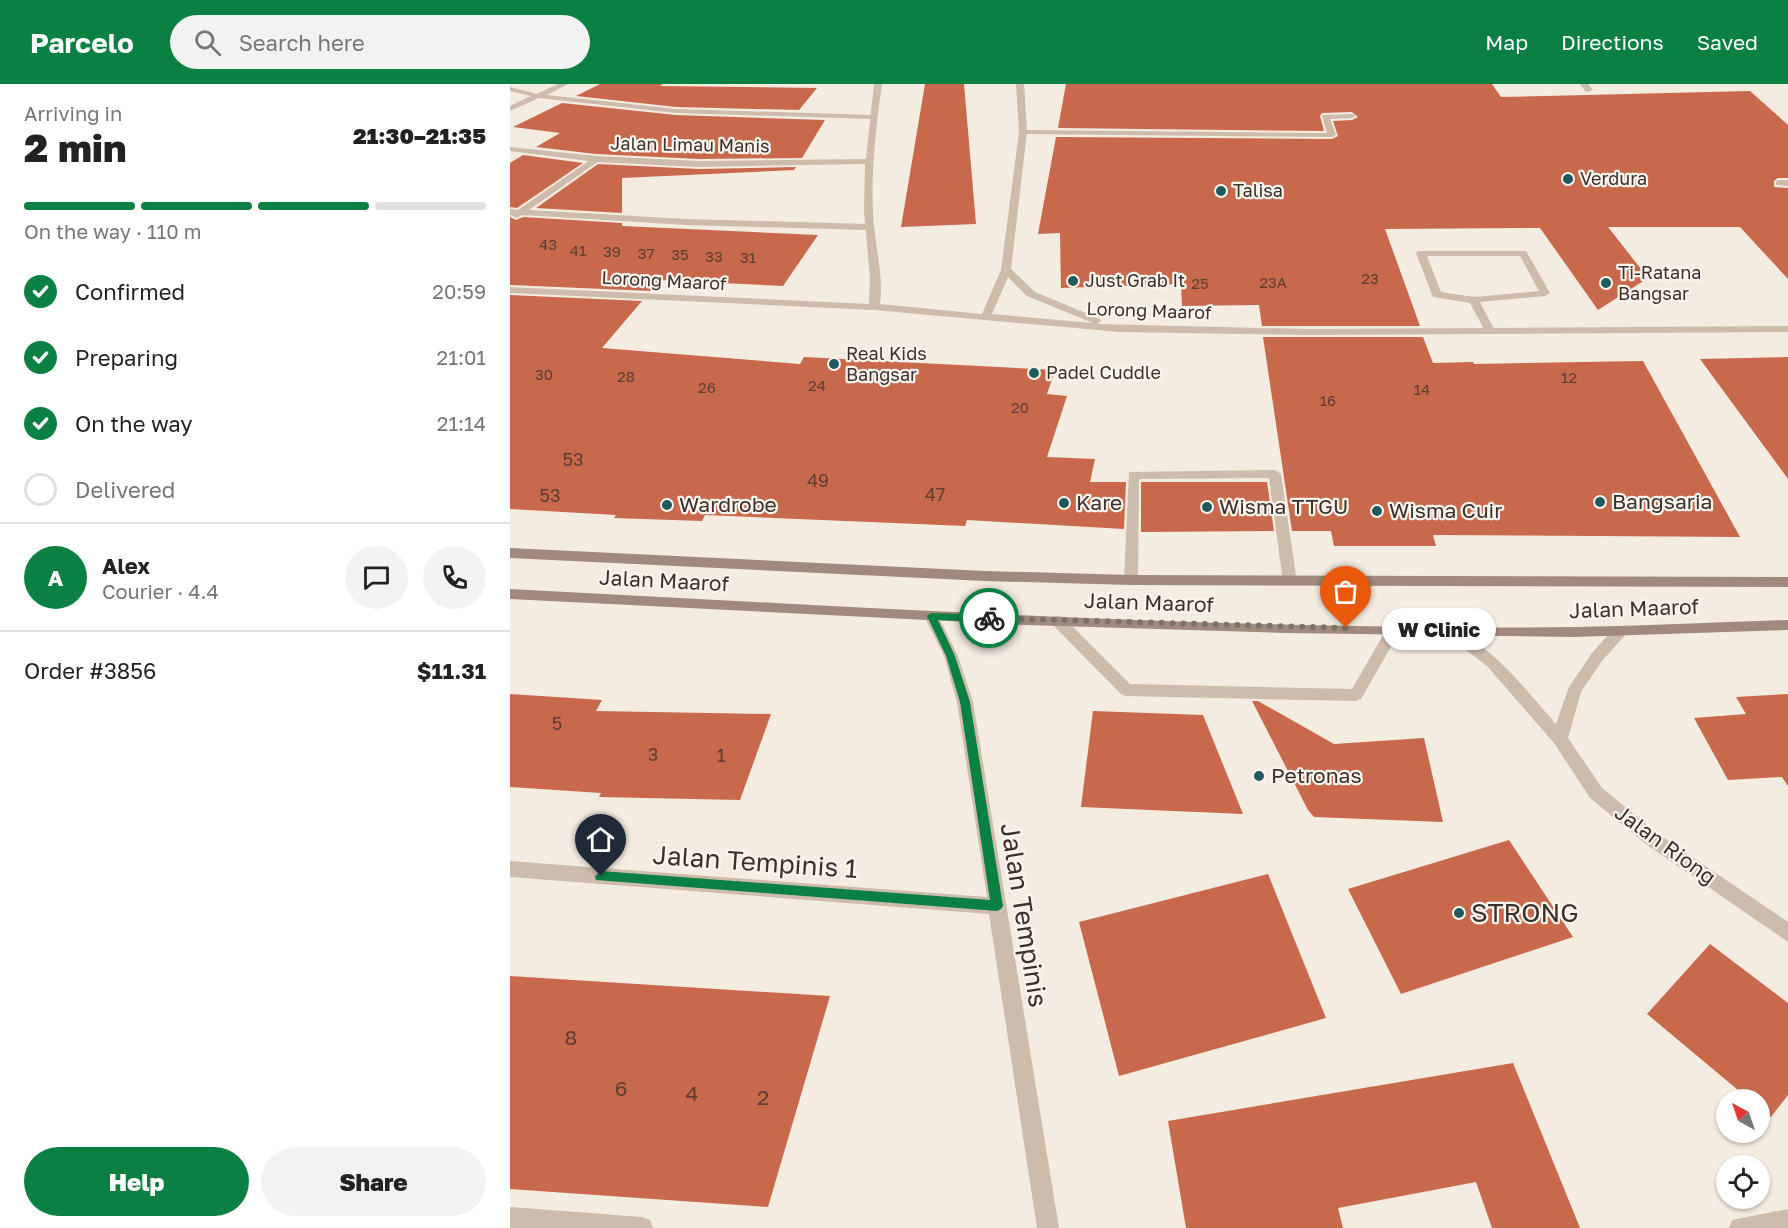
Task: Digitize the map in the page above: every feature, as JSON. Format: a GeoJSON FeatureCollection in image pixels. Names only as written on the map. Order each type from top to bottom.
{"type":"FeatureCollection","features":[{"type":"Feature","properties":{"kind":"main road","name":"Jalan Maarof"},"geometry":{"type":"LineString","coordinates":[[510,553],[985,576],[1131,580],[1788,582]]}},
{"type":"Feature","properties":{"kind":"main road","name":"Jalan Maarof"},"geometry":{"type":"LineString","coordinates":[[510,594],[1058,621],[1439,630],[1621,630],[1788,625]]}},
{"type":"Feature","properties":{"kind":"street"},"geometry":{"type":"LineString","coordinates":[[510,109],[564,84]]}},
{"type":"Feature","properties":{"kind":"street"},"geometry":{"type":"LineString","coordinates":[[874,307],[877,293],[868,227],[873,117],[878,84]]}},
{"type":"Feature","properties":{"kind":"street"},"geometry":{"type":"LineString","coordinates":[[986,316],[1006,270],[1023,132],[1020,84]]}},
{"type":"Feature","properties":{"kind":"street"},"geometry":{"type":"LineString","coordinates":[[510,89],[538,96],[676,111],[873,117]]}},
{"type":"Feature","properties":{"kind":"street"},"geometry":{"type":"LineString","coordinates":[[1023,132],[1332,135],[1325,117],[1352,116]]}},
{"type":"Feature","properties":{"kind":"street","name":"Jalan Limau Manis"},"geometry":{"type":"LineString","coordinates":[[510,149],[596,159],[711,164],[871,161]]}},
{"type":"Feature","properties":{"kind":"street"},"geometry":{"type":"LineString","coordinates":[[510,221],[515,213],[596,159]]}},
{"type":"Feature","properties":{"kind":"street"},"geometry":{"type":"LineString","coordinates":[[515,213],[686,222],[868,227]]}},
{"type":"Feature","properties":{"kind":"street"},"geometry":{"type":"LineString","coordinates":[[1421,253],[1522,253],[1545,293],[1497,298],[1474,300],[1437,295],[1421,253]]}},
{"type":"Feature","properties":{"kind":"street"},"geometry":{"type":"LineString","coordinates":[[1006,270],[1031,294],[1062,309],[1120,329]]}},
{"type":"Feature","properties":{"kind":"street","name":"Lorong Maarof"},"geometry":{"type":"LineString","coordinates":[[510,290],[874,307],[1120,329],[1490,331],[1788,328]]}},
{"type":"Feature","properties":{"kind":"street"},"geometry":{"type":"LineString","coordinates":[[1474,300],[1490,331]]}},
{"type":"Feature","properties":{"kind":"street"},"geometry":{"type":"LineString","coordinates":[[1131,580],[1133,475],[1275,474],[1290,582]]}},
{"type":"Feature","properties":{"kind":"street","name":"Jalan Tempinis"},"geometry":{"type":"LineString","coordinates":[[931,616],[951,656],[965,702],[1048,1228]]}},
{"type":"Feature","properties":{"kind":"street"},"geometry":{"type":"LineString","coordinates":[[1058,621],[1126,690],[1356,695],[1394,629]]}},
{"type":"Feature","properties":{"kind":"street","name":"Jalan Riong"},"geometry":{"type":"LineString","coordinates":[[1439,630],[1473,648],[1492,662],[1560,739],[1596,793],[1653,839],[1788,933]]}},
{"type":"Feature","properties":{"kind":"street"},"geometry":{"type":"LineString","coordinates":[[1560,739],[1574,691],[1621,630]]}},
{"type":"Feature","properties":{"kind":"street","name":"Jalan Tempinis 1"},"geometry":{"type":"LineString","coordinates":[[510,869],[997,906]]}},
{"type":"Feature","properties":{"kind":"street"},"geometry":{"type":"LineString","coordinates":[[510,1218],[642,1228]]}},
{"type":"Feature","properties":{"kind":"street"},"geometry":{"type":"LineString","coordinates":[[1740,1228],[1788,1220]]}},
{"type":"Feature","properties":{"kind":"building"},"geometry":{"type":"Polygon","coordinates":[[[600,84],[817,88],[799,110],[676,107],[576,96],[600,84]]]}},
{"type":"Feature","properties":{"kind":"building"},"geometry":{"type":"Polygon","coordinates":[[[925,84],[964,84],[976,224],[901,227],[925,84]]]}},
{"type":"Feature","properties":{"kind":"building"},"geometry":{"type":"Polygon","coordinates":[[[1066,84],[1492,84],[1501,97],[1750,91],[1788,125],[1788,178],[1778,178],[1774,181],[1774,187],[1788,188],[1788,279],[1740,227],[1608,227],[1648,278],[1598,310],[1540,228],[1385,229],[1420,326],[1262,326],[1259,305],[1182,306],[1181,284],[1061,288],[1060,233],[1038,234],[1056,137],[1332,139],[1338,136],[1333,121],[1352,120],[1358,117],[1352,112],[1322,113],[1320,116],[1324,131],[1058,128],[1066,84]]]}},
{"type":"Feature","properties":{"kind":"building"},"geometry":{"type":"Polygon","coordinates":[[[562,103],[676,115],[825,120],[802,158],[699,159],[596,154],[536,147],[560,133],[513,127],[562,103]]]}},
{"type":"Feature","properties":{"kind":"building"},"geometry":{"type":"Polygon","coordinates":[[[523,155],[583,163],[517,208],[510,207],[510,163],[523,155]]]}},
{"type":"Feature","properties":{"kind":"building"},"geometry":{"type":"Polygon","coordinates":[[[598,164],[699,169],[796,167],[794,170],[622,178],[622,213],[536,208],[598,164]]]}},
{"type":"Feature","properties":{"kind":"building"},"geometry":{"type":"Polygon","coordinates":[[[510,217],[516,220],[523,217],[622,223],[622,226],[818,235],[783,286],[661,280],[651,291],[510,285],[510,217]]]}},
{"type":"Feature","properties":{"kind":"building"},"geometry":{"type":"Polygon","coordinates":[[[510,295],[642,301],[602,348],[800,364],[804,357],[1055,370],[1047,394],[1067,396],[1047,457],[1095,459],[1090,482],[1126,482],[1124,529],[967,520],[965,526],[705,515],[702,521],[614,518],[616,515],[510,509],[510,295]]]}},
{"type":"Feature","properties":{"kind":"building"},"geometry":{"type":"Polygon","coordinates":[[[1263,337],[1423,337],[1433,363],[1643,361],[1740,537],[1433,535],[1436,546],[1334,546],[1331,531],[1292,531],[1263,337]]]}},
{"type":"Feature","properties":{"kind":"building"},"geometry":{"type":"Polygon","coordinates":[[[1788,357],[1788,479],[1700,359],[1788,357]]]}},
{"type":"Feature","properties":{"kind":"building","name":"Wisma TTGU"},"geometry":{"type":"Polygon","coordinates":[[[1141,482],[1267,482],[1274,531],[1141,532],[1141,482]]]}},
{"type":"Feature","properties":{"kind":"building"},"geometry":{"type":"Polygon","coordinates":[[[510,694],[602,700],[596,711],[771,714],[740,800],[599,797],[601,793],[510,787],[510,694]]]}},
{"type":"Feature","properties":{"kind":"building"},"geometry":{"type":"Polygon","coordinates":[[[1788,694],[1788,786],[1782,777],[1728,780],[1694,718],[1746,714],[1736,697],[1788,694]]]}},
{"type":"Feature","properties":{"kind":"building"},"geometry":{"type":"Polygon","coordinates":[[[1252,701],[1258,701],[1334,744],[1424,738],[1443,822],[1314,817],[1308,810],[1252,701]]]}},
{"type":"Feature","properties":{"kind":"building"},"geometry":{"type":"Polygon","coordinates":[[[1093,711],[1203,715],[1243,814],[1081,807],[1093,711]]]}},
{"type":"Feature","properties":{"kind":"building","name":"STRONG"},"geometry":{"type":"Polygon","coordinates":[[[1509,840],[1573,937],[1401,994],[1348,889],[1509,840]]]}},
{"type":"Feature","properties":{"kind":"building"},"geometry":{"type":"Polygon","coordinates":[[[1268,874],[1326,1018],[1119,1076],[1079,922],[1268,874]]]}},
{"type":"Feature","properties":{"kind":"building"},"geometry":{"type":"Polygon","coordinates":[[[1710,944],[1788,1003],[1788,1095],[1771,1117],[1770,1089],[1737,1089],[1647,1014],[1710,944]]]}},
{"type":"Feature","properties":{"kind":"building"},"geometry":{"type":"Polygon","coordinates":[[[510,976],[830,996],[768,1207],[510,1189],[510,976]]]}},
{"type":"Feature","properties":{"kind":"building"},"geometry":{"type":"Polygon","coordinates":[[[1513,1063],[1580,1228],[1492,1228],[1476,1182],[1338,1208],[1343,1228],[1186,1228],[1168,1121],[1513,1063]]]}},
{"type":"Feature","properties":{"kind":"way so far"},"geometry":{"type":"LineString","coordinates":[[989,618],[1203,626],[1346,628]]}},
{"type":"Feature","properties":{"kind":"place","name":"Verdura"},"geometry":{"type":"Point","coordinates":[1568,179]}},
{"type":"Feature","properties":{"kind":"place","name":"Talisa"},"geometry":{"type":"Point","coordinates":[1221,191]}},
{"type":"Feature","properties":{"kind":"place","name":"Just Grab It"},"geometry":{"type":"Point","coordinates":[1073,281]}},
{"type":"Feature","properties":{"kind":"place","name":"Ti-Ratana Bangsar"},"geometry":{"type":"Point","coordinates":[1606,283]}},
{"type":"Feature","properties":{"kind":"place","name":"Real Kids Bangsar"},"geometry":{"type":"Point","coordinates":[834,364]}},
{"type":"Feature","properties":{"kind":"place","name":"Padel Cuddle"},"geometry":{"type":"Point","coordinates":[1034,373]}},
{"type":"Feature","properties":{"kind":"place","name":"Bangsaria"},"geometry":{"type":"Point","coordinates":[1600,502]}},
{"type":"Feature","properties":{"kind":"place","name":"Kare"},"geometry":{"type":"Point","coordinates":[1064,503]}},
{"type":"Feature","properties":{"kind":"place","name":"Wardrobe"},"geometry":{"type":"Point","coordinates":[667,505]}},
{"type":"Feature","properties":{"kind":"place","name":"Wisma TTGU"},"geometry":{"type":"Point","coordinates":[1207,507]}},
{"type":"Feature","properties":{"kind":"place","name":"Wisma Cuir"},"geometry":{"type":"Point","coordinates":[1377,511]}},
{"type":"Feature","properties":{"kind":"place","name":"W Clinic"},"geometry":{"type":"Point","coordinates":[1346,628]}},
{"type":"Feature","properties":{"kind":"place","name":"Petronas"},"geometry":{"type":"Point","coordinates":[1259,776]}},
{"type":"Feature","properties":{"kind":"place","name":"STRONG"},"geometry":{"type":"Point","coordinates":[1459,913]}},
{"type":"Feature","properties":{"kind":"route"},"geometry":{"type":"LineString","coordinates":[[601,876],[997,906],[965,702],[951,656],[931,616],[989,618]]}}]}
